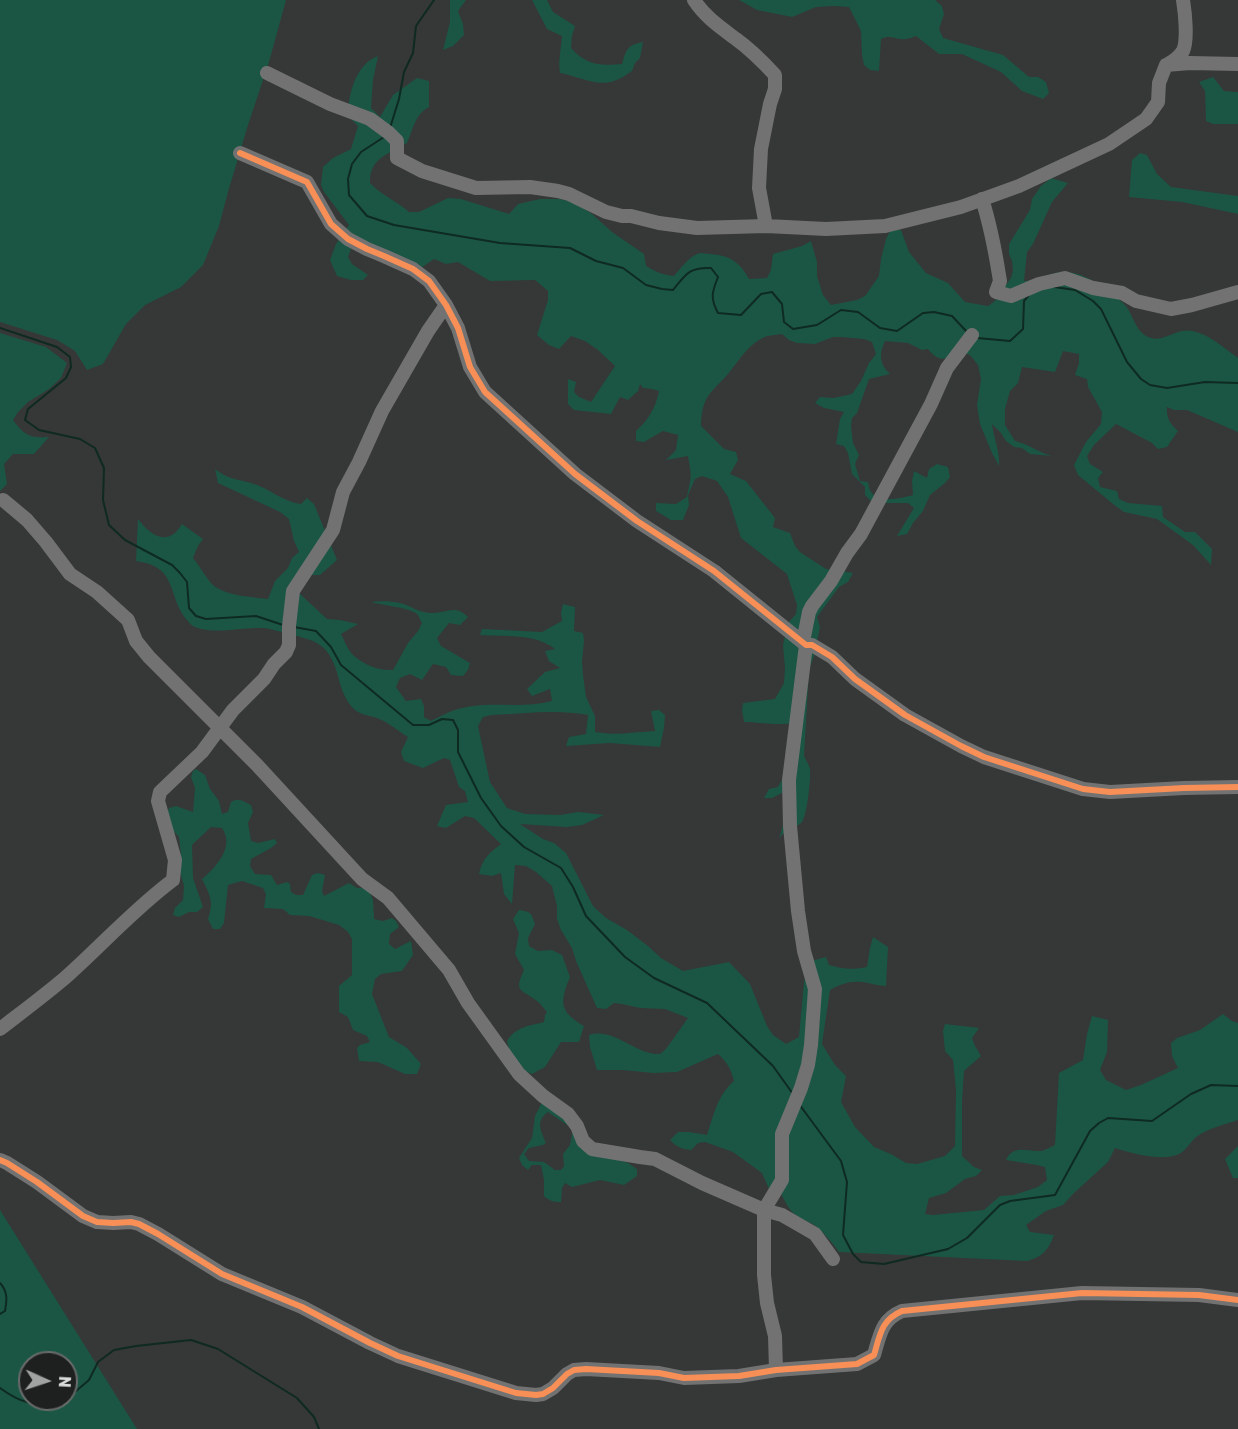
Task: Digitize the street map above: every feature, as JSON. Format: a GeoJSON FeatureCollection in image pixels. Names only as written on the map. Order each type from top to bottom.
{"type":"FeatureCollection","features":[{"type":"Feature","properties":{"kind":"street"},"geometry":{"type":"LineString","coordinates":[[694,0],[712,22],[738,40],[775,75],[775,89],[761,149],[759,188],[766,226]]}},
{"type":"Feature","properties":{"kind":"street"},"geometry":{"type":"LineString","coordinates":[[267,73],[330,104],[370,119],[397,141],[397,158],[422,171],[476,188],[530,187],[558,190],[606,212],[697,228],[766,226],[826,229],[885,226],[961,207],[1019,186],[1109,144],[1146,118],[1158,102],[1159,83],[1166,65],[1175,60],[1184,46],[1183,0]]}},
{"type":"Feature","properties":{"kind":"street"},"geometry":{"type":"LineString","coordinates":[[1166,65],[1180,63],[1238,64]]}},
{"type":"Feature","properties":{"kind":"street"},"geometry":{"type":"LineString","coordinates":[[240,153],[307,182],[331,224],[348,239],[413,269],[429,280],[458,328],[470,367],[485,392],[575,474],[637,521],[714,571],[805,644],[812,645],[832,657],[855,679],[905,715],[984,757],[1083,789],[1110,792],[1238,787]]}},
{"type":"Feature","properties":{"kind":"street"},"geometry":{"type":"LineString","coordinates":[[982,199],[991,229],[1000,281],[996,292],[1011,296],[1039,284],[1065,278],[1093,288],[1122,293],[1136,301],[1171,309],[1238,292]]}},
{"type":"Feature","properties":{"kind":"street"},"geometry":{"type":"LineString","coordinates":[[0,1029],[64,979],[131,914],[173,880],[176,860],[158,801],[160,792],[202,752],[233,710],[264,679],[286,652],[289,645],[293,591],[333,530],[343,492],[382,411],[428,331],[446,305]]}},
{"type":"Feature","properties":{"kind":"street"},"geometry":{"type":"LineString","coordinates":[[776,1370],[775,1336],[767,1303],[764,1275],[764,1210],[782,1180],[782,1134],[808,1065],[815,989],[804,951],[798,910],[790,826],[789,780],[809,612],[861,534],[931,404],[947,368],[972,335]]}},
{"type":"Feature","properties":{"kind":"street"},"geometry":{"type":"LineString","coordinates":[[3,500],[27,520],[70,574],[97,592],[128,620],[136,641],[149,657],[257,765],[362,879],[388,898],[449,970],[468,1003],[519,1074],[543,1096],[568,1114],[577,1126],[583,1141],[592,1149],[655,1159],[702,1183],[764,1210],[782,1215],[814,1234],[833,1259]]}},
{"type":"Feature","properties":{"kind":"street"},"geometry":{"type":"LineString","coordinates":[[0,1160],[37,1182],[90,1219],[97,1222],[140,1224],[222,1274],[302,1307],[398,1356],[516,1393],[543,1394],[574,1370],[659,1373],[684,1378],[739,1376],[776,1370],[857,1364],[874,1355],[886,1322],[891,1316],[902,1311],[1082,1293],[1199,1295],[1238,1300]]}},
{"type":"Feature","properties":{"kind":"green space"},"geometry":{"type":"Polygon","coordinates":[[[0,0],[286,0],[219,226],[203,265],[181,287],[145,305],[126,324],[103,364],[87,370],[75,351],[57,340],[0,322],[0,0]]]}},
{"type":"Feature","properties":{"kind":"green space"},"geometry":{"type":"Polygon","coordinates":[[[450,0],[466,0],[458,11],[464,35],[453,46],[443,50],[450,22],[450,0]]]}},
{"type":"Feature","properties":{"kind":"green space"},"geometry":{"type":"Polygon","coordinates":[[[532,0],[547,0],[553,12],[575,26],[571,48],[588,61],[607,65],[622,64],[628,49],[643,42],[640,58],[632,71],[607,83],[560,73],[562,36],[547,29],[532,0]]]}},
{"type":"Feature","properties":{"kind":"green space"},"geometry":{"type":"Polygon","coordinates":[[[739,0],[935,0],[942,6],[944,14],[939,29],[943,38],[1003,55],[1029,77],[1038,77],[1046,82],[1049,93],[1043,99],[1022,91],[1001,72],[962,54],[939,54],[916,36],[904,39],[888,37],[881,39],[879,71],[870,70],[864,65],[861,31],[849,7],[816,7],[792,17],[757,10],[739,0]]]}},
{"type":"Feature","properties":{"kind":"green space"},"geometry":{"type":"Polygon","coordinates":[[[378,56],[371,108],[380,117],[393,95],[417,78],[429,81],[429,107],[417,118],[407,143],[381,158],[373,168],[370,183],[379,191],[409,212],[419,212],[448,198],[461,199],[509,214],[518,204],[540,199],[560,199],[575,203],[644,254],[646,266],[666,275],[674,276],[689,259],[700,253],[728,258],[742,268],[749,279],[767,278],[771,270],[773,254],[802,246],[811,241],[823,295],[831,305],[857,300],[865,296],[879,276],[886,239],[891,229],[901,230],[909,252],[926,273],[948,283],[965,302],[988,306],[995,301],[1011,278],[1013,270],[1009,244],[1030,210],[1032,199],[1041,186],[1051,178],[1068,183],[1052,202],[1027,252],[1024,281],[1062,272],[1075,273],[1090,279],[1112,293],[1127,307],[1145,335],[1159,338],[1182,331],[1197,332],[1212,339],[1238,358],[1238,432],[1187,410],[1174,410],[1167,407],[1169,420],[1178,431],[1167,447],[1158,449],[1152,443],[1116,424],[1094,445],[1087,456],[1090,464],[1103,472],[1098,478],[1100,487],[1117,491],[1119,499],[1128,503],[1162,506],[1163,517],[1185,532],[1195,532],[1212,549],[1211,565],[1193,545],[1157,519],[1124,512],[1078,475],[1074,465],[1086,442],[1101,424],[1102,412],[1088,387],[1087,379],[1075,375],[1079,354],[1063,351],[1055,372],[1022,367],[1018,383],[1010,391],[1005,409],[1005,425],[1015,441],[1052,456],[1030,454],[1022,448],[1014,447],[992,424],[999,466],[980,424],[977,405],[981,379],[978,365],[970,355],[961,352],[943,359],[936,357],[928,349],[922,350],[908,343],[885,341],[881,359],[890,374],[869,379],[857,413],[852,418],[853,443],[859,455],[855,464],[860,481],[868,482],[870,491],[875,496],[891,499],[913,495],[914,471],[927,478],[929,469],[937,464],[948,467],[950,477],[930,495],[923,511],[907,534],[897,536],[914,508],[908,503],[873,503],[865,495],[865,487],[852,474],[848,453],[844,446],[836,444],[840,419],[844,412],[824,408],[815,403],[820,397],[834,398],[852,394],[876,354],[872,342],[864,339],[833,337],[815,344],[797,343],[782,334],[768,336],[756,342],[708,396],[703,408],[701,426],[724,449],[736,452],[738,460],[730,474],[746,481],[775,518],[773,527],[790,533],[800,552],[826,569],[853,573],[848,582],[839,587],[817,617],[820,627],[809,670],[804,756],[810,769],[807,805],[802,822],[784,832],[779,839],[783,825],[784,792],[772,798],[764,798],[769,789],[778,787],[783,778],[792,723],[744,722],[742,710],[743,703],[775,699],[784,683],[783,645],[788,623],[796,614],[797,605],[787,574],[741,538],[728,497],[717,481],[702,476],[695,479],[688,495],[689,505],[683,520],[671,520],[656,511],[656,503],[676,504],[687,497],[691,475],[688,456],[666,460],[676,450],[678,435],[663,431],[644,442],[636,441],[636,431],[651,413],[659,391],[643,388],[640,384],[638,391],[628,400],[620,397],[611,414],[574,410],[568,404],[568,379],[576,382],[574,392],[579,397],[591,402],[615,366],[585,341],[571,336],[559,349],[549,345],[537,335],[548,300],[548,291],[535,280],[490,281],[458,262],[446,264],[434,259],[421,268],[354,241],[348,257],[352,264],[368,275],[363,280],[351,280],[337,276],[330,260],[336,244],[349,225],[324,192],[321,185],[323,167],[333,158],[351,149],[358,126],[348,116],[352,89],[364,66],[378,56]]]}},
{"type":"Feature","properties":{"kind":"green space"},"geometry":{"type":"Polygon","coordinates":[[[1213,77],[1224,91],[1238,92],[1238,124],[1213,124],[1206,121],[1205,91],[1199,82],[1213,77]]]}},
{"type":"Feature","properties":{"kind":"green space"},"geometry":{"type":"Polygon","coordinates":[[[1140,153],[1147,155],[1157,174],[1171,187],[1238,196],[1238,214],[1182,202],[1129,197],[1132,160],[1140,153]]]}},
{"type":"Feature","properties":{"kind":"green space"},"geometry":{"type":"Polygon","coordinates":[[[0,333],[46,347],[67,363],[61,378],[49,389],[28,402],[13,420],[28,435],[49,437],[34,454],[13,454],[4,464],[7,484],[0,491],[0,333]]]}},
{"type":"Feature","properties":{"kind":"green space"},"geometry":{"type":"Polygon","coordinates":[[[215,469],[228,477],[258,485],[288,501],[301,504],[307,498],[314,504],[337,560],[320,575],[311,575],[299,593],[327,619],[358,624],[341,634],[351,653],[362,662],[372,667],[393,670],[422,623],[414,612],[371,602],[397,602],[428,613],[455,610],[468,617],[460,625],[449,623],[437,638],[441,646],[470,663],[463,676],[451,675],[446,667],[433,664],[422,680],[410,674],[400,678],[396,687],[406,701],[421,699],[424,706],[424,717],[431,721],[454,710],[473,706],[552,701],[550,689],[532,696],[527,689],[545,672],[560,668],[549,661],[545,651],[555,649],[529,638],[480,635],[482,629],[542,632],[562,621],[563,604],[575,607],[574,631],[583,633],[583,675],[586,697],[595,716],[595,732],[618,734],[655,731],[651,711],[659,710],[665,715],[660,747],[610,743],[566,746],[569,737],[586,734],[588,715],[551,712],[491,715],[483,717],[478,726],[490,782],[507,808],[525,814],[560,815],[578,812],[604,815],[582,825],[567,827],[520,824],[543,839],[554,843],[566,853],[593,906],[661,958],[683,971],[729,962],[750,984],[773,1035],[786,1044],[799,1037],[804,982],[811,961],[826,957],[829,965],[848,969],[862,968],[867,967],[873,937],[888,947],[886,986],[853,982],[830,990],[822,1044],[835,1065],[846,1076],[841,1102],[855,1127],[874,1147],[906,1163],[917,1164],[945,1156],[955,1146],[956,1090],[953,1060],[945,1051],[943,1031],[945,1024],[979,1028],[972,1038],[981,1056],[964,1071],[962,1156],[974,1167],[982,1170],[976,1176],[965,1179],[946,1193],[929,1198],[925,1214],[984,1210],[1000,1196],[1014,1195],[1038,1187],[1047,1180],[1045,1167],[1006,1160],[1017,1150],[1041,1151],[1055,1145],[1059,1073],[1083,1060],[1092,1016],[1108,1020],[1107,1052],[1100,1070],[1106,1080],[1126,1090],[1178,1068],[1172,1056],[1171,1043],[1177,1038],[1200,1030],[1223,1014],[1238,1023],[1238,1120],[1205,1132],[1195,1138],[1181,1153],[1172,1156],[1147,1156],[1115,1148],[1108,1162],[1063,1205],[1046,1211],[1026,1225],[1030,1232],[1054,1235],[1045,1252],[1027,1261],[839,1252],[813,1224],[793,1213],[780,1192],[769,1189],[762,1173],[733,1152],[705,1142],[698,1143],[691,1150],[684,1149],[670,1140],[678,1132],[707,1135],[720,1099],[734,1081],[728,1066],[718,1054],[677,1072],[597,1070],[589,1035],[605,1034],[642,1051],[660,1054],[688,1018],[665,1009],[640,1008],[614,1003],[606,1009],[597,1008],[572,948],[561,930],[552,886],[526,866],[515,865],[512,904],[504,894],[501,873],[492,876],[479,874],[487,856],[501,844],[474,818],[465,816],[446,828],[437,826],[446,805],[468,802],[465,791],[459,787],[450,760],[444,758],[423,768],[404,761],[401,752],[408,737],[385,722],[352,707],[342,690],[330,655],[315,642],[263,628],[220,631],[194,627],[181,612],[166,576],[150,564],[136,561],[138,519],[154,534],[165,537],[171,536],[182,524],[203,539],[193,558],[213,585],[232,594],[268,599],[275,581],[299,552],[289,519],[280,512],[218,483],[215,469]]]}},
{"type":"Feature","properties":{"kind":"green space"},"geometry":{"type":"Polygon","coordinates":[[[196,769],[205,775],[210,789],[219,801],[222,814],[228,812],[231,802],[236,800],[251,805],[253,812],[248,823],[251,841],[258,843],[275,839],[277,843],[271,848],[251,859],[250,866],[255,874],[271,875],[277,885],[287,882],[290,884],[291,892],[296,895],[303,895],[312,875],[318,873],[325,875],[322,891],[324,896],[349,883],[357,888],[368,888],[373,900],[374,919],[383,921],[392,918],[399,927],[390,934],[389,944],[395,949],[411,941],[413,955],[402,971],[381,974],[375,979],[372,994],[389,1037],[407,1048],[421,1064],[417,1074],[405,1074],[378,1062],[359,1061],[357,1048],[370,1042],[367,1036],[353,1030],[348,1017],[339,1012],[339,986],[352,975],[352,939],[348,932],[339,925],[309,916],[290,915],[283,909],[264,908],[266,894],[263,888],[242,881],[228,885],[224,923],[220,929],[213,929],[208,919],[211,908],[210,899],[202,879],[218,863],[225,849],[225,835],[222,828],[211,827],[192,845],[193,878],[203,907],[197,912],[189,912],[179,917],[173,915],[175,908],[183,900],[184,886],[179,868],[181,855],[179,837],[169,826],[166,815],[169,808],[176,806],[193,812],[195,788],[191,777],[196,769]]]}},
{"type":"Feature","properties":{"kind":"green space"},"geometry":{"type":"Polygon","coordinates":[[[519,910],[530,913],[535,924],[528,938],[529,946],[538,951],[552,950],[562,955],[570,977],[564,994],[564,1006],[570,1016],[584,1026],[579,1042],[561,1042],[545,1067],[532,1074],[514,1062],[507,1041],[518,1030],[544,1022],[547,1012],[519,987],[524,970],[515,954],[519,933],[513,919],[519,910]]]}},
{"type":"Feature","properties":{"kind":"green space"},"geometry":{"type":"Polygon","coordinates":[[[542,1102],[550,1104],[562,1118],[572,1125],[585,1150],[628,1163],[637,1169],[637,1176],[624,1185],[600,1180],[572,1187],[565,1183],[562,1188],[561,1202],[548,1199],[544,1196],[541,1165],[532,1165],[528,1170],[519,1158],[532,1138],[535,1116],[542,1102]],[[548,1112],[540,1123],[546,1143],[529,1148],[524,1154],[529,1161],[544,1162],[555,1170],[561,1170],[564,1166],[563,1154],[570,1145],[573,1129],[548,1112]]]}},
{"type":"Feature","properties":{"kind":"green space"},"geometry":{"type":"Polygon","coordinates":[[[1238,1146],[1238,1178],[1233,1178],[1225,1159],[1238,1146]]]}},
{"type":"Feature","properties":{"kind":"green space"},"geometry":{"type":"Polygon","coordinates":[[[0,1210],[137,1429],[0,1429],[0,1210]]]}},
{"type":"Feature","properties":{"kind":"waterway"},"geometry":{"type":"LineString","coordinates":[[390,128],[404,72],[413,53],[416,26],[434,0]]}},
{"type":"Feature","properties":{"kind":"waterway"},"geometry":{"type":"LineString","coordinates":[[384,137],[361,152],[352,164],[348,179],[349,195],[367,216],[394,225],[500,243],[570,248],[596,261],[623,268],[646,285],[662,289],[673,290],[693,270],[711,268],[718,277],[713,295],[718,313],[741,315],[761,294],[772,292],[782,304],[784,322],[793,329],[817,325],[841,310],[858,312],[880,328],[897,331],[923,313],[934,312],[952,316],[967,332]]}},
{"type":"Feature","properties":{"kind":"waterway"},"geometry":{"type":"LineString","coordinates":[[1054,287],[1075,290],[1101,309],[1127,362],[1141,379],[1150,385],[1167,388],[1205,382],[1238,383]]}},
{"type":"Feature","properties":{"kind":"waterway"},"geometry":{"type":"LineString","coordinates":[[977,338],[1010,341],[1023,329],[1024,301],[1029,295]]}},
{"type":"Feature","properties":{"kind":"waterway"},"geometry":{"type":"LineString","coordinates":[[0,328],[57,347],[70,357],[71,367],[66,378],[28,409],[25,420],[39,430],[80,439],[95,448],[104,468],[103,500],[109,525],[125,540],[172,565],[180,573],[187,582],[189,608],[196,616],[206,619],[256,616],[283,625]]}},
{"type":"Feature","properties":{"kind":"waterway"},"geometry":{"type":"LineString","coordinates":[[294,627],[316,631],[331,647],[341,665],[413,725],[429,725],[442,719],[453,720],[458,730],[458,752],[481,798],[501,826],[524,847],[561,868],[573,887],[586,916],[625,957],[654,978],[707,1003],[773,1066],[793,1094]]}},
{"type":"Feature","properties":{"kind":"waterway"},"geometry":{"type":"LineString","coordinates":[[799,1104],[841,1161],[847,1182],[843,1235],[853,1254],[861,1262],[884,1264],[948,1249],[967,1238],[1000,1205],[1010,1201],[1055,1195],[1090,1131],[1108,1118],[1152,1121],[1191,1094],[1211,1085],[1238,1086]]}},
{"type":"Feature","properties":{"kind":"waterway"},"geometry":{"type":"LineString","coordinates":[[0,1283],[6,1293],[5,1311],[0,1314]]}},
{"type":"Feature","properties":{"kind":"waterway"},"geometry":{"type":"LineString","coordinates":[[78,1389],[89,1380],[98,1362],[114,1350],[191,1340],[218,1349],[297,1398],[314,1417],[319,1429]]}},
{"type":"Feature","properties":{"kind":"waterway"},"geometry":{"type":"LineString","coordinates":[[0,1388],[18,1398]]}},
{"type":"Feature","properties":{"kind":"cycle path"},"geometry":{"type":"LineString","coordinates":[[240,153],[307,182],[331,224],[348,239],[413,269],[429,281],[446,305],[458,328],[470,367],[485,392],[575,474],[637,521],[714,571],[806,645],[812,645],[832,657],[855,679],[905,715],[984,757],[1083,789],[1110,792],[1238,787]]}},
{"type":"Feature","properties":{"kind":"cycle path"},"geometry":{"type":"LineString","coordinates":[[0,1160],[37,1182],[83,1216],[97,1222],[139,1224],[222,1274],[302,1307],[398,1356],[516,1393],[543,1394],[574,1370],[659,1373],[684,1378],[739,1376],[776,1370],[857,1364],[874,1355],[885,1324],[902,1311],[1082,1293],[1199,1295],[1238,1300]]}}]}
